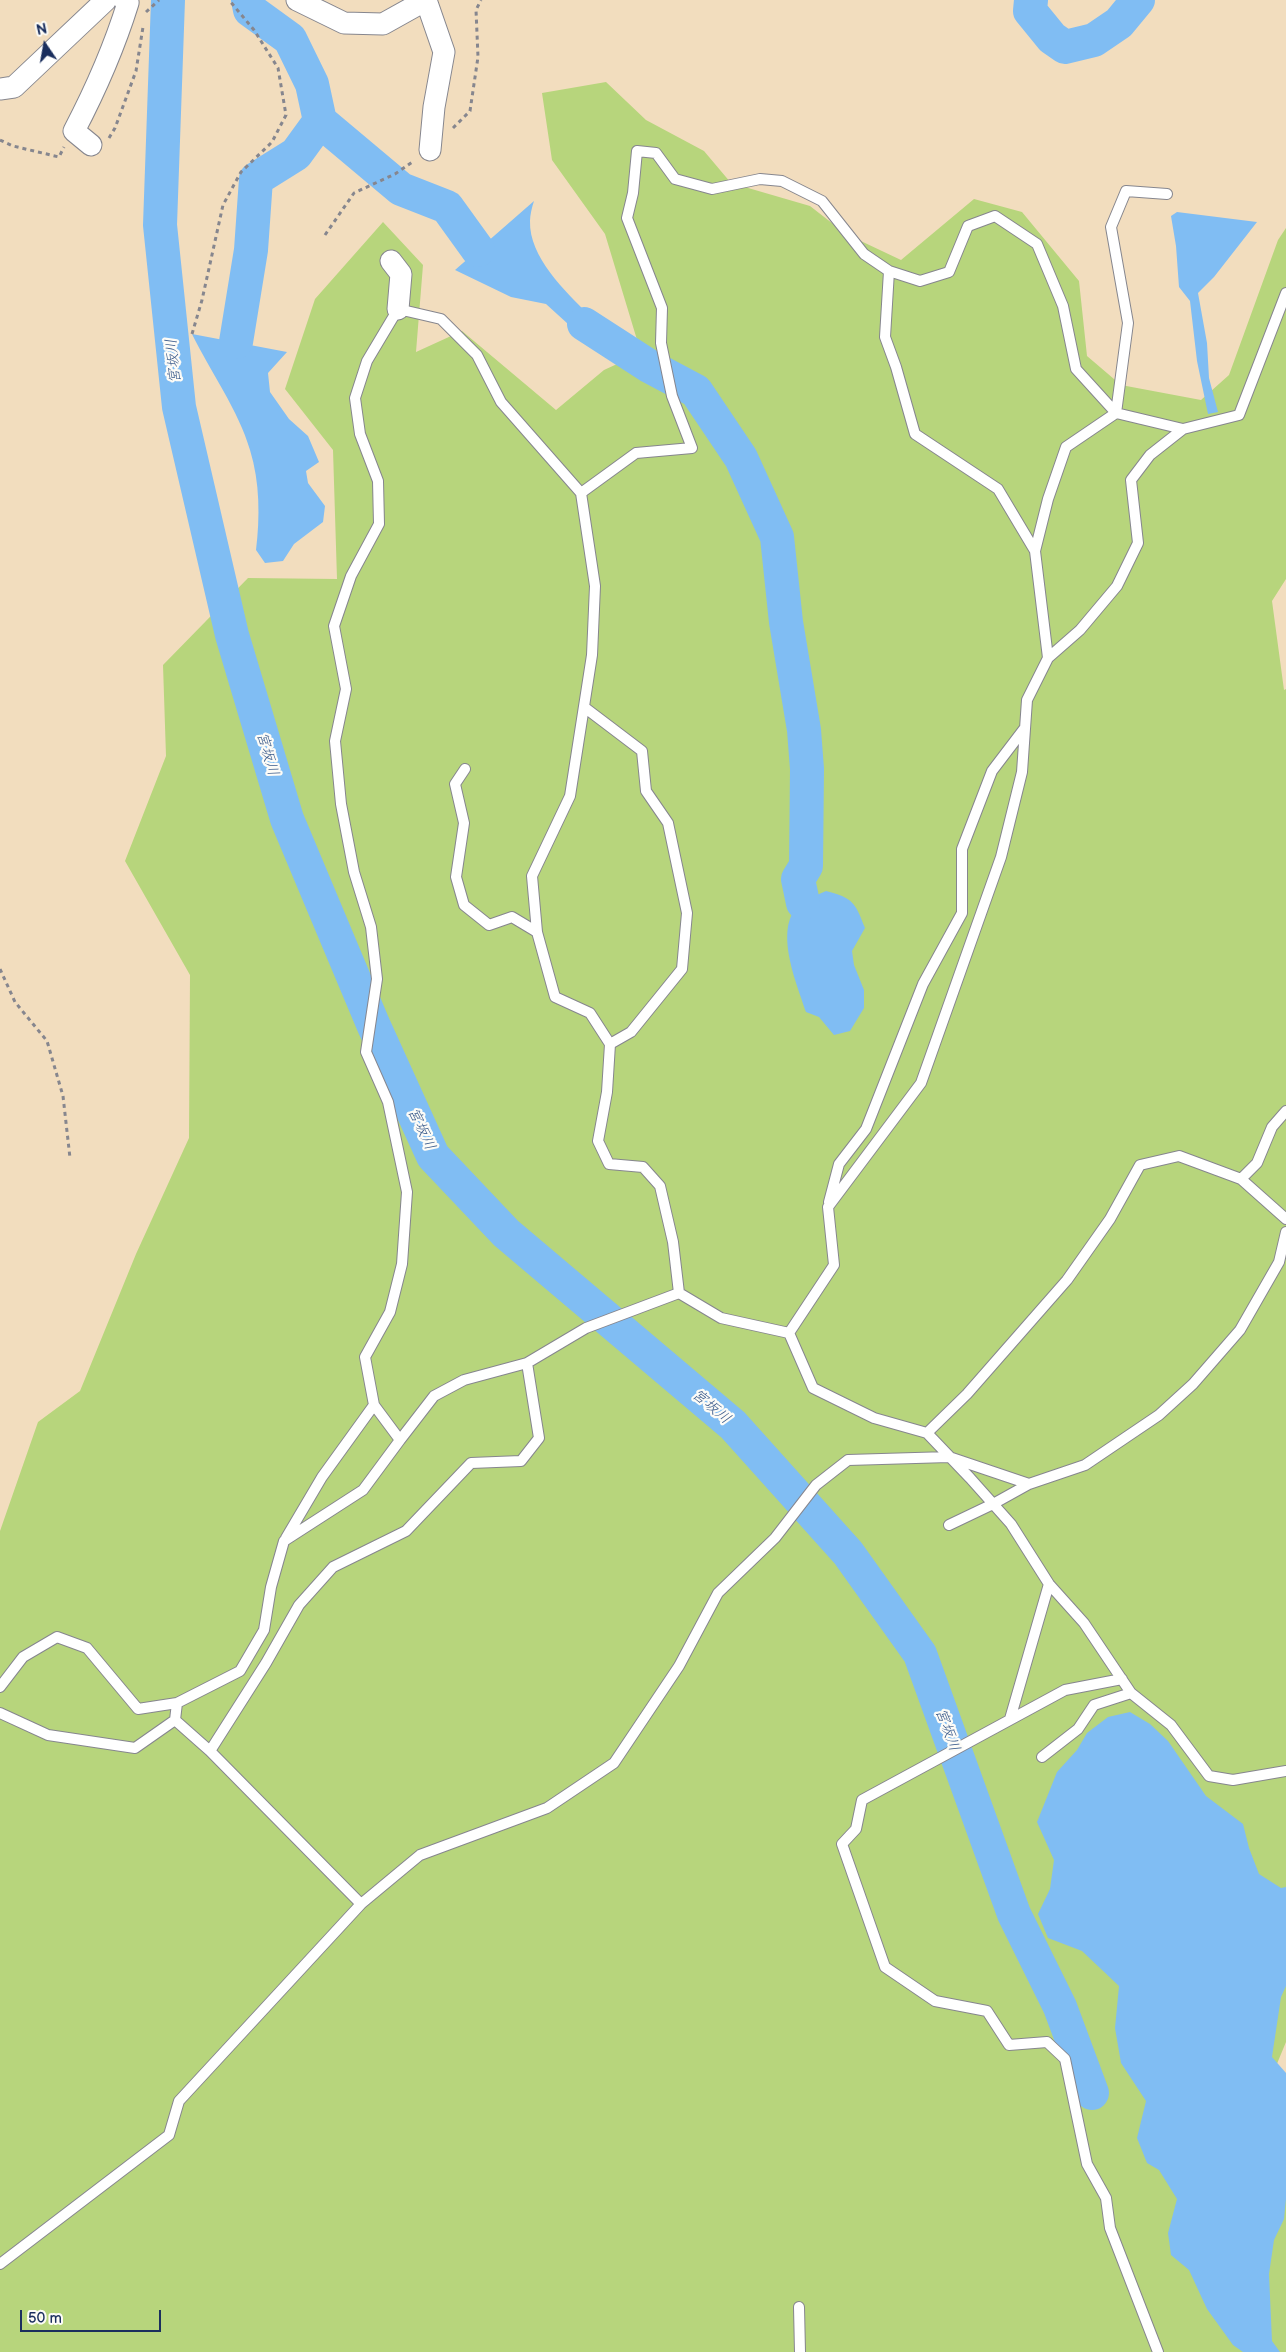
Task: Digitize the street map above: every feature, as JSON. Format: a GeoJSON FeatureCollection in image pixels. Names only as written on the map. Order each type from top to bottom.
{"type":"FeatureCollection","features":[{"type":"Feature","properties":{"kind":"street"},"geometry":{"type":"LineString","coordinates":[[0,89],[14,87],[106,0]]}},
{"type":"Feature","properties":{"kind":"street"},"geometry":{"type":"LineString","coordinates":[[98,143],[74,131],[95,93],[115,44],[128,3],[124,0]]}},
{"type":"Feature","properties":{"kind":"street"},"geometry":{"type":"LineString","coordinates":[[297,0],[344,24],[383,24],[426,0],[444,52],[434,107],[430,150]]}},
{"type":"Feature","properties":{"kind":"street"},"geometry":{"type":"LineString","coordinates":[[391,261],[401,274],[398,309]]}},
{"type":"Feature","properties":{"kind":"lane"},"geometry":{"type":"LineString","coordinates":[[581,493],[636,453],[692,448],[672,396],[661,343],[662,308],[628,218],[634,193],[637,151],[656,153],[676,179],[712,189],[760,179],[782,181],[822,201],[864,254],[889,271],[920,282],[949,272],[968,226],[995,216],[1037,244],[1063,306],[1076,369],[1116,413],[1183,430]]}},
{"type":"Feature","properties":{"kind":"lane"},"geometry":{"type":"LineString","coordinates":[[1048,658],[1035,551],[1048,499],[1066,447],[1116,413],[1128,323],[1111,227],[1126,191],[1166,194]]}},
{"type":"Feature","properties":{"kind":"lane"},"geometry":{"type":"LineString","coordinates":[[889,271],[885,337],[896,367],[915,434],[998,489],[1035,551]]}},
{"type":"Feature","properties":{"kind":"lane"},"geometry":{"type":"LineString","coordinates":[[828,1207],[922,1083],[1001,857],[1022,772],[1027,700],[1048,658],[1080,630],[1117,586],[1138,543],[1131,480],[1150,455],[1183,430],[1239,415],[1286,293]]}},
{"type":"Feature","properties":{"kind":"lane"},"geometry":{"type":"LineString","coordinates":[[400,1440],[374,1405],[365,1357],[393,1303],[402,1264],[407,1192],[388,1102],[366,1052],[377,980],[372,927],[354,872],[341,804],[334,741],[346,688],[334,626],[351,576],[379,524],[378,481],[360,434],[355,398],[367,362],[398,309],[441,320],[477,355],[501,402],[581,493],[595,586],[592,654],[570,796],[532,876],[537,932],[555,997],[590,1013],[610,1044],[607,1092],[598,1141],[609,1164],[642,1167],[660,1186],[673,1242],[679,1293]]}},
{"type":"Feature","properties":{"kind":"lane"},"geometry":{"type":"LineString","coordinates":[[584,707],[642,751],[646,791],[668,823],[688,913],[682,969],[631,1032],[610,1044]]}},
{"type":"Feature","properties":{"kind":"lane"},"geometry":{"type":"LineString","coordinates":[[788,1333],[834,1265],[828,1207],[839,1164],[866,1129],[923,984],[962,913],[962,849],[992,771],[1025,728]]}},
{"type":"Feature","properties":{"kind":"lane"},"geometry":{"type":"LineString","coordinates":[[465,769],[455,784],[464,823],[456,877],[464,904],[489,925],[512,917],[537,932]]}},
{"type":"Feature","properties":{"kind":"lane"},"geometry":{"type":"LineString","coordinates":[[1241,1178],[1257,1163],[1272,1126],[1286,1112]]}},
{"type":"Feature","properties":{"kind":"lane"},"geometry":{"type":"LineString","coordinates":[[927,1433],[968,1394],[1067,1280],[1110,1219],[1140,1165],[1179,1156],[1241,1178],[1286,1219]]}},
{"type":"Feature","properties":{"kind":"lane"},"geometry":{"type":"LineString","coordinates":[[948,1525],[993,1504],[1029,1484],[1085,1465],[1159,1415],[1193,1384],[1240,1330],[1279,1262],[1286,1232]]}},
{"type":"Feature","properties":{"kind":"lane"},"geometry":{"type":"LineString","coordinates":[[284,1541],[363,1490],[434,1396],[464,1380],[527,1363],[586,1328],[679,1293]]}},
{"type":"Feature","properties":{"kind":"lane"},"geometry":{"type":"LineString","coordinates":[[679,1293],[721,1318],[788,1333]]}},
{"type":"Feature","properties":{"kind":"lane"},"geometry":{"type":"LineString","coordinates":[[788,1333],[813,1388],[874,1418],[927,1433],[950,1457],[1011,1524],[1049,1584],[1084,1623],[1132,1693],[1171,1726],[1209,1776],[1233,1780],[1286,1771]]}},
{"type":"Feature","properties":{"kind":"lane"},"geometry":{"type":"LineString","coordinates":[[210,1751],[266,1663],[299,1606],[333,1567],[406,1531],[471,1463],[521,1461],[539,1438],[527,1363]]}},
{"type":"Feature","properties":{"kind":"lane"},"geometry":{"type":"LineString","coordinates":[[0,1687],[23,1657],[57,1637],[87,1648],[138,1709],[177,1703],[240,1671],[264,1630],[271,1587],[284,1541],[322,1477],[374,1405]]}},
{"type":"Feature","properties":{"kind":"lane"},"geometry":{"type":"LineString","coordinates":[[0,2264],[169,2135],[179,2101],[361,1904],[420,1855],[546,1808],[614,1763],[679,1666],[718,1593],[775,1538],[816,1485],[848,1460],[950,1457],[1029,1484]]}},
{"type":"Feature","properties":{"kind":"lane"},"geometry":{"type":"LineString","coordinates":[[1010,1719],[1049,1584]]}},
{"type":"Feature","properties":{"kind":"lane"},"geometry":{"type":"LineString","coordinates":[[1122,1680],[1065,1690],[862,1800],[856,1829],[842,1844],[885,1967],[935,2001],[987,2011],[1009,2045],[1047,2042],[1065,2059],[1087,2164],[1106,2198],[1110,2228],[1158,2352]]}},
{"type":"Feature","properties":{"kind":"lane"},"geometry":{"type":"LineString","coordinates":[[1042,1757],[1078,1729],[1094,1705],[1132,1693]]}},
{"type":"Feature","properties":{"kind":"lane"},"geometry":{"type":"LineString","coordinates":[[0,1713],[48,1736],[135,1748],[175,1720],[177,1703]]}},
{"type":"Feature","properties":{"kind":"lane"},"geometry":{"type":"LineString","coordinates":[[175,1720],[210,1751],[361,1904]]}},
{"type":"Feature","properties":{"kind":"lane"},"geometry":{"type":"LineString","coordinates":[[798,2307],[800,2352]]}},
{"type":"Feature","properties":{"kind":"path"},"geometry":{"type":"LineString","coordinates":[[145,13],[159,0]]}},
{"type":"Feature","properties":{"kind":"path"},"geometry":{"type":"LineString","coordinates":[[192,334],[202,300],[223,204],[240,172],[272,142],[286,115],[278,68],[254,30],[229,0]]}},
{"type":"Feature","properties":{"kind":"path"},"geometry":{"type":"LineString","coordinates":[[98,143],[115,128],[136,71],[143,22]]}},
{"type":"Feature","properties":{"kind":"path"},"geometry":{"type":"LineString","coordinates":[[0,140],[13,146],[58,157],[74,131]]}},
{"type":"Feature","properties":{"kind":"path"},"geometry":{"type":"LineString","coordinates":[[0,969],[15,1002],[47,1041],[63,1096],[70,1158]]}},
{"type":"Feature","properties":{"kind":"green space"},"geometry":{"type":"Polygon","coordinates":[[[606,82],[646,120],[704,151],[731,183],[810,206],[846,234],[901,260],[974,199],[1022,212],[1079,281],[1087,356],[1121,385],[1201,400],[1229,375],[1278,240],[1286,228],[1286,579],[1272,601],[1284,690],[1286,689],[1286,2042],[1274,2071],[1286,2084],[1286,2352],[0,2352],[0,1531],[38,1422],[80,1391],[136,1254],[189,1138],[190,975],[125,861],[166,756],[163,665],[248,578],[337,579],[333,450],[285,389],[315,299],[383,222],[423,265],[416,352],[462,331],[556,410],[604,370],[641,353],[605,234],[552,160],[542,93],[606,82]]]}},
{"type":"Feature","properties":{"kind":"water"},"geometry":{"type":"Polygon","coordinates":[[[534,201],[530,221],[535,248],[550,272],[589,315],[584,324],[568,324],[546,304],[511,297],[455,270],[534,201]]]}},
{"type":"Feature","properties":{"kind":"water"},"geometry":{"type":"Polygon","coordinates":[[[1177,212],[1257,222],[1214,277],[1198,293],[1207,343],[1209,378],[1218,412],[1208,414],[1197,361],[1190,301],[1179,287],[1176,246],[1171,216],[1177,212]]]}},
{"type":"Feature","properties":{"kind":"water"},"geometry":{"type":"Polygon","coordinates":[[[192,334],[287,352],[268,373],[270,392],[289,419],[308,436],[319,462],[306,471],[308,483],[325,506],[323,522],[294,544],[283,561],[265,563],[256,550],[258,500],[256,475],[250,450],[232,406],[192,334]]]}},
{"type":"Feature","properties":{"kind":"water"},"geometry":{"type":"Polygon","coordinates":[[[826,891],[842,896],[852,902],[865,928],[852,951],[854,965],[864,990],[864,1008],[850,1031],[834,1035],[819,1017],[806,1012],[793,972],[787,942],[791,915],[799,905],[826,891]]]}},
{"type":"Feature","properties":{"kind":"water"},"geometry":{"type":"Polygon","coordinates":[[[1130,1712],[1150,1724],[1168,1741],[1206,1796],[1243,1824],[1249,1848],[1259,1874],[1281,1888],[1286,1887],[1286,1986],[1281,1997],[1272,2057],[1286,2073],[1286,2199],[1284,2219],[1274,2240],[1269,2274],[1272,2341],[1280,2352],[1243,2352],[1233,2345],[1207,2309],[1189,2270],[1171,2255],[1168,2233],[1177,2199],[1159,2170],[1147,2163],[1137,2138],[1146,2101],[1121,2063],[1115,2028],[1119,1986],[1082,1951],[1048,1938],[1038,1914],[1050,1889],[1054,1860],[1037,1822],[1057,1772],[1077,1750],[1087,1733],[1108,1717],[1130,1712]]]}},
{"type":"Feature","properties":{"kind":"waterway","name":"宮坂川"},"geometry":{"type":"LineString","coordinates":[[168,0],[160,225],[179,407],[232,635],[287,819],[373,1024],[433,1156],[506,1233],[733,1425],[848,1553],[920,1654],[1014,1914],[1060,2007],[1092,2093]]}},
{"type":"Feature","properties":{"kind":"waterway"},"geometry":{"type":"LineString","coordinates":[[248,0],[250,10],[290,39],[312,84],[320,121],[401,189],[447,207],[478,250]]}},
{"type":"Feature","properties":{"kind":"waterway"},"geometry":{"type":"LineString","coordinates":[[1031,0],[1030,11],[1052,38],[1065,47],[1094,40],[1119,23],[1138,0]]}},
{"type":"Feature","properties":{"kind":"waterway"},"geometry":{"type":"LineString","coordinates":[[236,342],[251,250],[256,179],[296,154],[320,121]]}},
{"type":"Feature","properties":{"kind":"waterway"},"geometry":{"type":"LineString","coordinates":[[584,324],[649,366],[696,391],[741,458],[777,537],[786,622],[804,730],[807,769],[806,866],[798,879],[803,903]]}}]}
